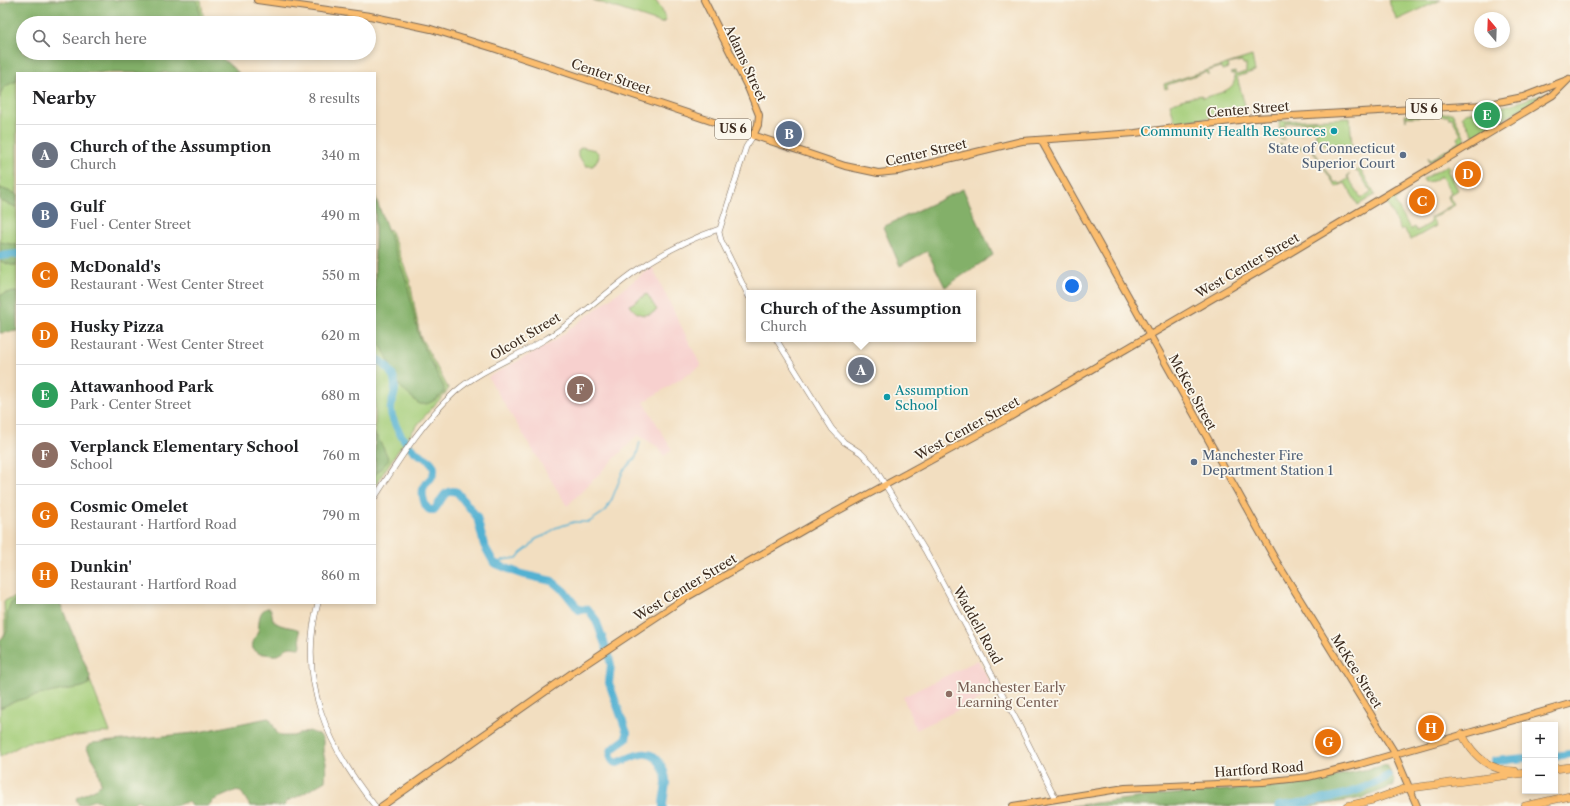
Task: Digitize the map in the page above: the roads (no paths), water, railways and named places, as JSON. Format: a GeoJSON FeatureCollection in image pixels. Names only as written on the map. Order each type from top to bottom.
{"type":"FeatureCollection","features":[{"type":"Feature","properties":{"kind":"highway"},"geometry":{"type":"LineString","coordinates":[[1462,734],[1475,755],[1485,763],[1502,770],[1522,772]]}},
{"type":"Feature","properties":{"kind":"highway"},"geometry":{"type":"LineString","coordinates":[[1558,769],[1570,768]]}},
{"type":"Feature","properties":{"kind":"highway"},"geometry":{"type":"LineString","coordinates":[[1347,806],[1373,800],[1410,788],[1522,772]]}},
{"type":"Feature","properties":{"kind":"highway"},"geometry":{"type":"LineString","coordinates":[[1525,806],[1570,796]]}},
{"type":"Feature","properties":{"kind":"main road","name":"Center Street"},"geometry":{"type":"LineString","coordinates":[[257,0],[367,16]]}},
{"type":"Feature","properties":{"kind":"main road","name":"Adams Street"},"geometry":{"type":"LineString","coordinates":[[704,0],[749,90],[759,115],[758,125],[753,136]]}},
{"type":"Feature","properties":{"kind":"main road","name":"Center Street"},"geometry":{"type":"LineString","coordinates":[[376,17],[444,33],[845,166],[880,173],[898,171],[1009,143],[1135,133],[1260,117],[1475,106],[1523,96],[1570,79]]}},
{"type":"Feature","properties":{"kind":"main road","name":"West Center Street"},"geometry":{"type":"LineString","coordinates":[[382,806],[610,646],[682,600],[1003,421],[1283,257],[1530,109],[1556,92],[1570,79]]}},
{"type":"Feature","properties":{"kind":"main road","name":"McKee Street"},"geometry":{"type":"LineString","coordinates":[[1041,140],[1281,569],[1395,754],[1417,806]]}},
{"type":"Feature","properties":{"kind":"main road","name":"Hartford Road"},"geometry":{"type":"LineString","coordinates":[[1013,806],[1126,788],[1286,780],[1331,771],[1395,754],[1570,704]]}},
{"type":"Feature","properties":{"kind":"street"},"geometry":{"type":"LineString","coordinates":[[746,291],[721,240],[719,229],[746,147],[753,136]]}},
{"type":"Feature","properties":{"kind":"street","name":"Olcott Street"},"geometry":{"type":"LineString","coordinates":[[376,496],[405,450],[437,410],[456,391],[469,382],[544,340],[633,273],[652,261],[690,241],[719,229]]}},
{"type":"Feature","properties":{"kind":"street","name":"Waddell Road"},"geometry":{"type":"LineString","coordinates":[[778,342],[832,429],[844,442],[868,460],[926,552],[1015,717],[1056,799]]}},
{"type":"Feature","properties":{"kind":"street"},"geometry":{"type":"LineString","coordinates":[[318,604],[312,635],[311,651],[314,684],[318,702],[330,737],[340,755],[375,806]]}},
{"type":"Feature","properties":{"kind":"waterway"},"geometry":{"type":"LineString","coordinates":[[0,256],[16,254]]}},
{"type":"Feature","properties":{"kind":"waterway"},"geometry":{"type":"LineString","coordinates":[[376,359],[386,366],[394,378],[395,391],[391,415],[397,427],[410,447],[426,458],[434,467],[433,475],[424,486],[423,490],[425,505],[430,510],[434,510],[443,496],[449,492],[457,492],[477,517],[484,545],[494,563],[521,574],[552,581],[564,591],[579,610],[588,609],[596,620],[611,665],[609,683],[627,733],[626,739],[612,749],[611,758],[617,763],[640,754],[650,755],[655,758],[660,763],[666,779],[663,806]]}},
{"type":"Feature","properties":{"kind":"waterway"},"geometry":{"type":"LineString","coordinates":[[498,565],[503,560],[517,558],[536,539],[548,534],[555,528],[574,522],[589,522],[604,512],[612,499],[623,471],[636,457],[640,442]]}},
{"type":"Feature","properties":{"kind":"waterway"},"geometry":{"type":"LineString","coordinates":[[1558,756],[1570,754]]}},
{"type":"Feature","properties":{"kind":"waterway"},"geometry":{"type":"LineString","coordinates":[[1495,761],[1522,758]]}},
{"type":"Feature","properties":{"kind":"waterway"},"geometry":{"type":"LineString","coordinates":[[1279,806],[1335,797],[1375,783],[1388,776]]}},
{"type":"Feature","properties":{"kind":"place","name":"Attawanhood Park"},"geometry":{"type":"Point","coordinates":[1487,115]}},
{"type":"Feature","properties":{"kind":"place","name":"Community Health Resources"},"geometry":{"type":"Point","coordinates":[1334,131]}},
{"type":"Feature","properties":{"kind":"place","name":"Gulf"},"geometry":{"type":"Point","coordinates":[789,134]}},
{"type":"Feature","properties":{"kind":"place","name":"State of Connecticut Superior Court"},"geometry":{"type":"Point","coordinates":[1403,155]}},
{"type":"Feature","properties":{"kind":"place","name":"Husky Pizza"},"geometry":{"type":"Point","coordinates":[1468,174]}},
{"type":"Feature","properties":{"kind":"place","name":"McDonald's"},"geometry":{"type":"Point","coordinates":[1422,201]}},
{"type":"Feature","properties":{"kind":"place","name":"Church of the Assumption"},"geometry":{"type":"Point","coordinates":[861,370]}},
{"type":"Feature","properties":{"kind":"place","name":"Verplanck Elementary School"},"geometry":{"type":"Point","coordinates":[580,389]}},
{"type":"Feature","properties":{"kind":"place","name":"Assumption School"},"geometry":{"type":"Point","coordinates":[887,397]}},
{"type":"Feature","properties":{"kind":"place","name":"Manchester Fire Department Station 1"},"geometry":{"type":"Point","coordinates":[1194,462]}},
{"type":"Feature","properties":{"kind":"place","name":"Manchester Early Learning Center"},"geometry":{"type":"Point","coordinates":[949,694]}},
{"type":"Feature","properties":{"kind":"place","name":"Dunkin'"},"geometry":{"type":"Point","coordinates":[1431,728]}},
{"type":"Feature","properties":{"kind":"place","name":"Cosmic Omelet"},"geometry":{"type":"Point","coordinates":[1328,742]}}]}
